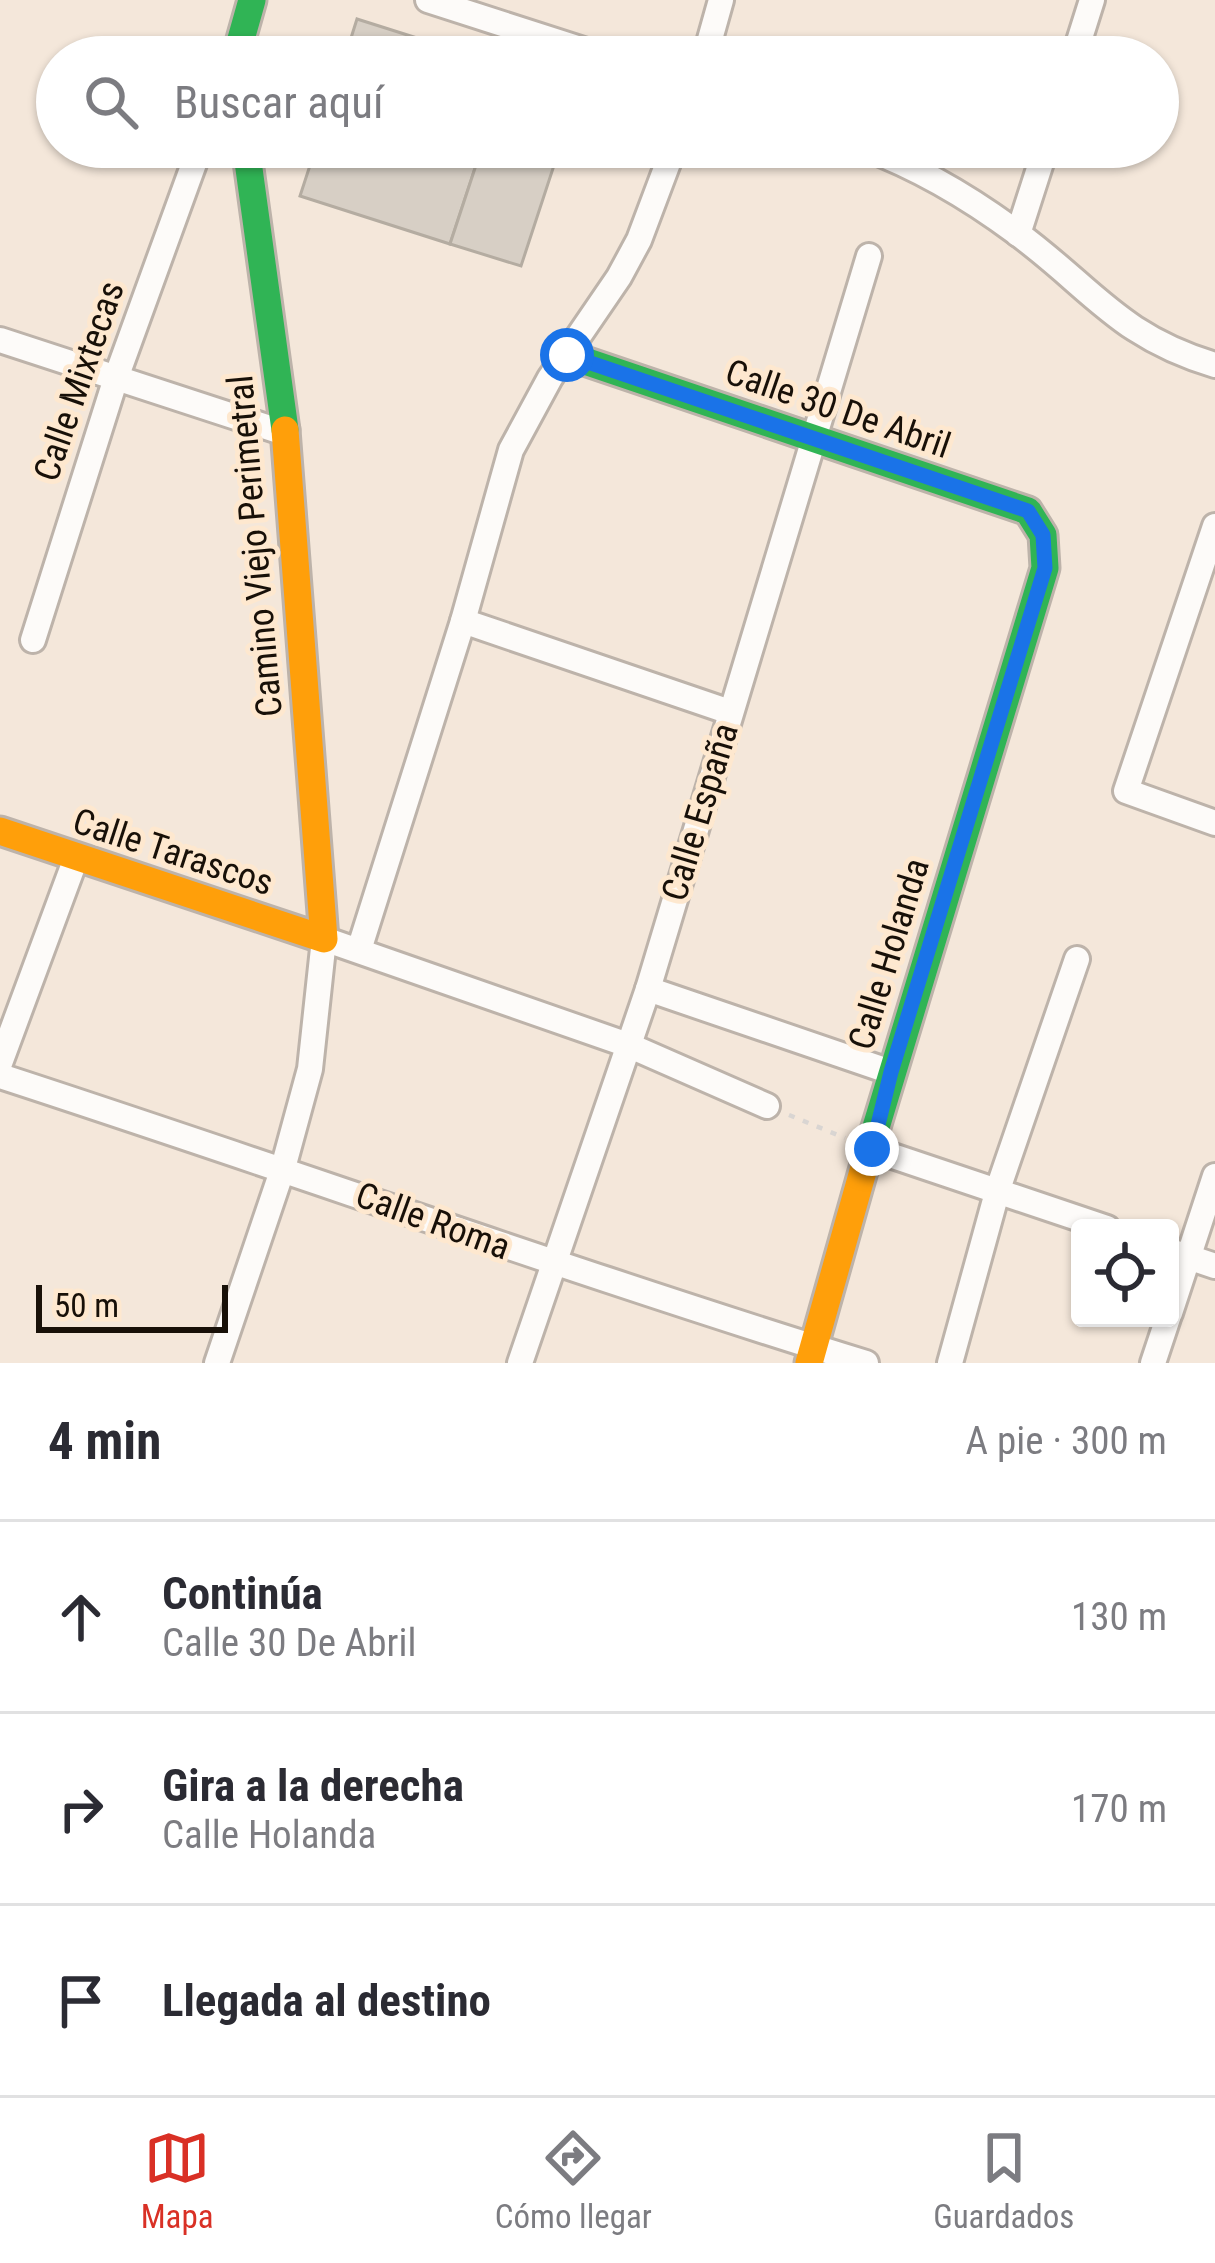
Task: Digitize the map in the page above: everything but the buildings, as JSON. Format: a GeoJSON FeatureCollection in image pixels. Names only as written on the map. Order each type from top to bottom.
{"type":"FeatureCollection","features":[{"type":"Feature","properties":{"kind":"street"},"geometry":{"type":"LineString","coordinates":[[242,36],[252,0]]}},
{"type":"Feature","properties":{"kind":"street"},"geometry":{"type":"LineString","coordinates":[[428,0],[540,36]]}},
{"type":"Feature","properties":{"kind":"street"},"geometry":{"type":"LineString","coordinates":[[711,36],[722,0]]}},
{"type":"Feature","properties":{"kind":"street"},"geometry":{"type":"LineString","coordinates":[[1081,36],[1092,0]]}},
{"type":"Feature","properties":{"kind":"street","name":"Calle Mixtecas"},"geometry":{"type":"LineString","coordinates":[[33,640],[116,378],[192,168]]}},
{"type":"Feature","properties":{"kind":"street","name":"Camino Viejo Perimetral"},"geometry":{"type":"LineString","coordinates":[[248,168],[285,434],[324,939]]}},
{"type":"Feature","properties":{"kind":"street"},"geometry":{"type":"LineString","coordinates":[[358,950],[463,621],[511,450],[639,240],[666,168]]}},
{"type":"Feature","properties":{"kind":"street"},"geometry":{"type":"LineString","coordinates":[[907,168],[944,185],[1018,233],[1150,341],[1215,365]]}},
{"type":"Feature","properties":{"kind":"street"},"geometry":{"type":"LineString","coordinates":[[1018,233],[1039,168]]}},
{"type":"Feature","properties":{"kind":"street","name":"Calle España"},"geometry":{"type":"LineString","coordinates":[[520,1363],[648,989],[868,256]]}},
{"type":"Feature","properties":{"kind":"street"},"geometry":{"type":"LineString","coordinates":[[0,340],[285,434]]}},
{"type":"Feature","properties":{"kind":"street","name":"Calle 30 De Abril"},"geometry":{"type":"LineString","coordinates":[[567,355],[1028,511],[1043,535],[1045,568]]}},
{"type":"Feature","properties":{"kind":"street"},"geometry":{"type":"LineString","coordinates":[[1215,526],[1126,791],[1215,823]]}},
{"type":"Feature","properties":{"kind":"street","name":"Calle Holanda"},"geometry":{"type":"LineString","coordinates":[[812,1355],[891,1072],[1045,568]]}},
{"type":"Feature","properties":{"kind":"street"},"geometry":{"type":"LineString","coordinates":[[463,621],[730,712]]}},
{"type":"Feature","properties":{"kind":"street","name":"Calle Tarascos"},"geometry":{"type":"LineString","coordinates":[[0,831],[324,939]]}},
{"type":"Feature","properties":{"kind":"street"},"geometry":{"type":"LineString","coordinates":[[0,1063],[76,858]]}},
{"type":"Feature","properties":{"kind":"street"},"geometry":{"type":"LineString","coordinates":[[218,1363],[283,1168],[310,1069],[324,939],[628,1045],[767,1106]]}},
{"type":"Feature","properties":{"kind":"street"},"geometry":{"type":"LineString","coordinates":[[950,1363],[998,1189],[1077,958]]}},
{"type":"Feature","properties":{"kind":"street"},"geometry":{"type":"LineString","coordinates":[[648,989],[891,1072]]}},
{"type":"Feature","properties":{"kind":"street","name":"Calle Roma"},"geometry":{"type":"LineString","coordinates":[[0,1076],[283,1168],[812,1355],[866,1363]]}},
{"type":"Feature","properties":{"kind":"street"},"geometry":{"type":"LineString","coordinates":[[872,1149],[1082,1219]]}},
{"type":"Feature","properties":{"kind":"street"},"geometry":{"type":"LineString","coordinates":[[1215,1176],[1179,1254],[1215,1266]]}},
{"type":"Feature","properties":{"kind":"street"},"geometry":{"type":"LineString","coordinates":[[1153,1363],[1165,1327]]}},
{"type":"Feature","properties":{"kind":"path"},"geometry":{"type":"LineString","coordinates":[[767,1106],[872,1149]]}},
{"type":"Feature","properties":{"kind":"traffic: fast"},"geometry":{"type":"LineString","coordinates":[[242,36],[252,0]]}},
{"type":"Feature","properties":{"kind":"traffic: fast"},"geometry":{"type":"LineString","coordinates":[[249,168],[285,430]]}},
{"type":"Feature","properties":{"kind":"traffic: fast"},"geometry":{"type":"LineString","coordinates":[[567,355],[1028,511],[1043,535],[1045,568],[867,1157]]}},
{"type":"Feature","properties":{"kind":"traffic: slow"},"geometry":{"type":"LineString","coordinates":[[0,831],[324,939],[285,430]]}},
{"type":"Feature","properties":{"kind":"traffic: slow"},"geometry":{"type":"LineString","coordinates":[[809,1363],[867,1157]]}},
{"type":"Feature","properties":{"kind":"route"},"geometry":{"type":"LineString","coordinates":[[567,355],[1028,511],[1043,535],[1045,568],[891,1072],[872,1149]]}}]}
